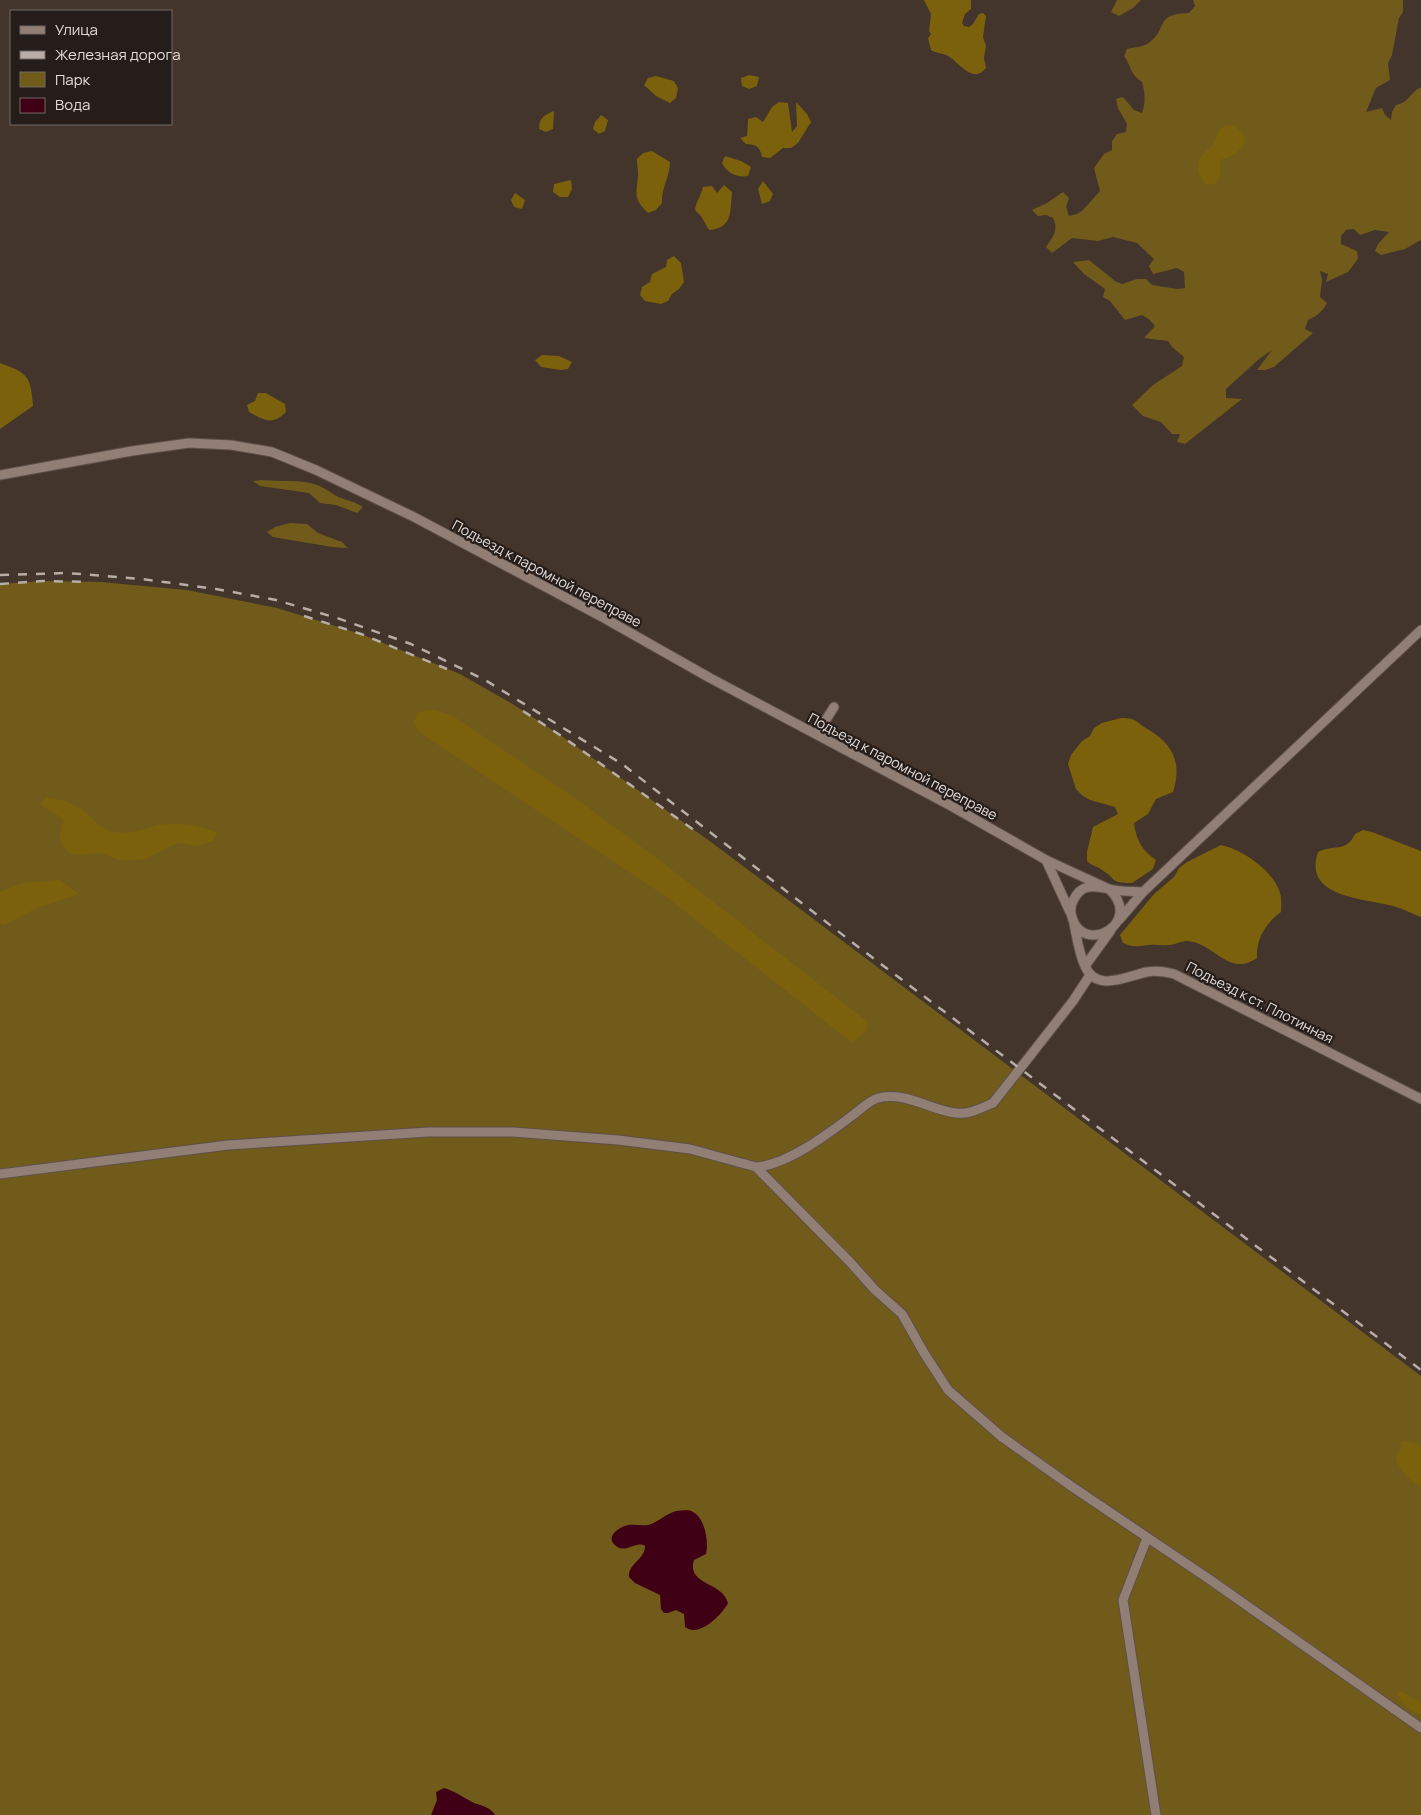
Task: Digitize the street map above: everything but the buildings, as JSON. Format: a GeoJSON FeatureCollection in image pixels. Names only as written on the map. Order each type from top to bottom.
{"type":"FeatureCollection","features":[{"type":"Feature","properties":{"kind":"street","name":"Подъезд к паромной переправе"},"geometry":{"type":"LineString","coordinates":[[0,476],[132,451],[189,443],[231,445],[272,452],[316,470],[414,518],[954,807],[1046,860],[1109,889]]}},
{"type":"Feature","properties":{"kind":"street"},"geometry":{"type":"LineString","coordinates":[[1084,966],[1115,925],[1144,892],[1421,630]]}},
{"type":"Feature","properties":{"kind":"street"},"geometry":{"type":"LineString","coordinates":[[816,734],[834,707]]}},
{"type":"Feature","properties":{"kind":"street"},"geometry":{"type":"LineString","coordinates":[[1046,860],[1078,929],[1086,934],[1104,934],[1115,925],[1120,913],[1119,904],[1109,889]]}},
{"type":"Feature","properties":{"kind":"street"},"geometry":{"type":"LineString","coordinates":[[0,1174],[228,1145],[428,1132],[513,1132],[618,1140],[690,1149],[756,1167],[766,1166],[787,1158],[830,1132],[876,1098],[894,1097],[957,1114],[975,1112],[993,1103],[1073,1001],[1090,974],[1084,966],[1072,917],[1072,904],[1076,895],[1082,889],[1091,886],[1144,892]]}},
{"type":"Feature","properties":{"kind":"street","name":"Подъезд к ст. Плотинная"},"geometry":{"type":"LineString","coordinates":[[1090,974],[1104,982],[1148,972],[1162,971],[1174,974],[1421,1099]]}},
{"type":"Feature","properties":{"kind":"street"},"geometry":{"type":"LineString","coordinates":[[756,1167],[850,1262],[875,1290],[902,1314],[948,1390],[1002,1437],[1421,1728]]}},
{"type":"Feature","properties":{"kind":"street"},"geometry":{"type":"LineString","coordinates":[[1148,1538],[1124,1600],[1156,1815]]}},
{"type":"Feature","properties":{"kind":"green space"},"geometry":{"type":"Polygon","coordinates":[[[1117,0],[1141,0],[1133,8],[1119,16],[1111,12],[1117,0]]]}},
{"type":"Feature","properties":{"kind":"green space"},"geometry":{"type":"Polygon","coordinates":[[[1193,0],[1403,0],[1403,12],[1399,18],[1392,55],[1388,63],[1390,80],[1376,88],[1366,112],[1382,108],[1385,115],[1391,120],[1392,112],[1396,105],[1407,100],[1421,87],[1421,240],[1405,249],[1381,255],[1375,251],[1378,244],[1389,232],[1375,230],[1360,235],[1354,229],[1346,230],[1341,236],[1341,244],[1357,251],[1358,259],[1348,272],[1326,282],[1328,274],[1320,271],[1322,280],[1320,297],[1327,303],[1319,313],[1308,320],[1305,329],[1313,333],[1274,367],[1257,370],[1272,350],[1259,359],[1226,389],[1226,398],[1242,399],[1185,444],[1177,442],[1180,434],[1172,434],[1161,422],[1143,416],[1132,405],[1153,385],[1182,366],[1184,357],[1168,341],[1144,338],[1155,326],[1149,319],[1142,315],[1125,320],[1110,301],[1103,297],[1105,289],[1084,274],[1073,262],[1089,260],[1115,281],[1122,284],[1137,279],[1146,279],[1152,285],[1177,289],[1185,288],[1184,272],[1177,268],[1153,274],[1149,266],[1154,259],[1137,243],[1113,237],[1098,241],[1072,238],[1052,253],[1046,247],[1053,237],[1055,222],[1053,218],[1046,215],[1038,216],[1032,210],[1063,192],[1069,198],[1066,207],[1069,216],[1077,214],[1100,191],[1094,168],[1104,154],[1112,150],[1112,141],[1117,134],[1126,132],[1127,124],[1118,108],[1116,99],[1123,97],[1134,110],[1142,113],[1144,105],[1142,82],[1133,73],[1124,56],[1127,49],[1148,44],[1159,32],[1166,19],[1178,14],[1189,13],[1195,6],[1193,0]]]}},
{"type":"Feature","properties":{"kind":"green space"},"geometry":{"type":"Polygon","coordinates":[[[253,481],[311,483],[363,507],[357,513],[336,505],[320,503],[309,493],[260,486],[253,481]]]}},
{"type":"Feature","properties":{"kind":"green space"},"geometry":{"type":"Polygon","coordinates":[[[290,523],[307,524],[318,533],[342,542],[348,548],[273,537],[267,532],[275,527],[290,523]]]}},
{"type":"Feature","properties":{"kind":"green space"},"geometry":{"type":"Polygon","coordinates":[[[43,581],[101,582],[187,590],[277,608],[361,634],[460,674],[511,703],[563,737],[711,842],[1421,1376],[1421,1815],[0,1815],[0,584],[43,581]]]}},
{"type":"Feature","properties":{"kind":"shaded area"},"geometry":{"type":"Polygon","coordinates":[[[924,0],[971,0],[971,9],[965,14],[962,23],[964,26],[969,27],[973,24],[979,14],[983,13],[986,16],[983,37],[986,46],[984,58],[986,68],[981,73],[970,73],[950,57],[931,50],[928,38],[931,34],[929,31],[931,14],[924,0]]]}},
{"type":"Feature","properties":{"kind":"shaded area"},"geometry":{"type":"Polygon","coordinates":[[[749,75],[759,77],[757,86],[749,89],[742,86],[741,78],[749,75]]]}},
{"type":"Feature","properties":{"kind":"shaded area"},"geometry":{"type":"Polygon","coordinates":[[[656,76],[674,81],[678,88],[676,98],[670,103],[656,96],[644,85],[648,78],[656,76]]]}},
{"type":"Feature","properties":{"kind":"shaded area"},"geometry":{"type":"Polygon","coordinates":[[[779,102],[788,103],[792,132],[797,126],[796,102],[807,114],[811,122],[798,143],[791,148],[783,148],[770,158],[762,157],[757,147],[746,144],[740,138],[747,136],[748,119],[756,117],[763,122],[772,107],[779,102]]]}},
{"type":"Feature","properties":{"kind":"shaded area"},"geometry":{"type":"Polygon","coordinates":[[[554,111],[553,129],[546,132],[539,129],[543,117],[554,111]]]}},
{"type":"Feature","properties":{"kind":"shaded area"},"geometry":{"type":"Polygon","coordinates":[[[601,115],[608,120],[605,131],[599,134],[593,129],[595,122],[601,115]]]}},
{"type":"Feature","properties":{"kind":"shaded area"},"geometry":{"type":"Polygon","coordinates":[[[1228,125],[1240,130],[1246,140],[1239,151],[1220,160],[1220,178],[1214,184],[1206,185],[1199,173],[1199,161],[1214,144],[1218,131],[1228,125]]]}},
{"type":"Feature","properties":{"kind":"shaded area"},"geometry":{"type":"Polygon","coordinates":[[[652,151],[670,162],[662,203],[656,210],[648,213],[643,208],[637,195],[637,159],[643,153],[652,151]]]}},
{"type":"Feature","properties":{"kind":"shaded area"},"geometry":{"type":"Polygon","coordinates":[[[725,156],[741,161],[751,167],[748,176],[736,175],[727,170],[722,163],[725,156]]]}},
{"type":"Feature","properties":{"kind":"shaded area"},"geometry":{"type":"Polygon","coordinates":[[[571,180],[572,189],[568,197],[560,197],[553,192],[554,184],[571,180]]]}},
{"type":"Feature","properties":{"kind":"shaded area"},"geometry":{"type":"Polygon","coordinates":[[[763,181],[773,194],[770,201],[762,204],[758,189],[763,181]]]}},
{"type":"Feature","properties":{"kind":"shaded area"},"geometry":{"type":"Polygon","coordinates":[[[724,185],[732,192],[729,218],[717,229],[709,230],[695,210],[696,204],[703,187],[712,186],[717,193],[724,185]]]}},
{"type":"Feature","properties":{"kind":"shaded area"},"geometry":{"type":"Polygon","coordinates":[[[515,193],[525,200],[522,209],[514,207],[511,200],[515,193]]]}},
{"type":"Feature","properties":{"kind":"shaded area"},"geometry":{"type":"Polygon","coordinates":[[[674,256],[681,263],[684,282],[668,301],[661,304],[645,301],[640,295],[642,287],[650,282],[652,274],[666,267],[667,260],[674,256]]]}},
{"type":"Feature","properties":{"kind":"shaded area"},"geometry":{"type":"Polygon","coordinates":[[[542,355],[559,356],[572,362],[568,369],[561,370],[541,367],[535,360],[542,355]]]}},
{"type":"Feature","properties":{"kind":"shaded area"},"geometry":{"type":"Polygon","coordinates":[[[0,363],[22,373],[26,377],[31,388],[33,406],[0,429],[0,363]]]}},
{"type":"Feature","properties":{"kind":"shaded area"},"geometry":{"type":"Polygon","coordinates":[[[258,393],[266,393],[285,404],[286,412],[276,419],[268,420],[249,412],[247,405],[255,401],[258,393]]]}},
{"type":"Feature","properties":{"kind":"shaded area"},"geometry":{"type":"Polygon","coordinates":[[[426,710],[436,710],[453,716],[575,798],[654,856],[868,1022],[866,1031],[853,1042],[845,1037],[668,898],[425,736],[418,730],[414,722],[417,713],[426,710]]]}},
{"type":"Feature","properties":{"kind":"shaded area"},"geometry":{"type":"Polygon","coordinates":[[[1121,718],[1136,721],[1165,742],[1174,756],[1177,773],[1173,792],[1156,799],[1148,814],[1134,823],[1140,844],[1156,860],[1153,869],[1132,883],[1116,881],[1087,861],[1087,852],[1093,827],[1118,814],[1115,807],[1090,800],[1076,789],[1068,764],[1071,755],[1082,741],[1090,736],[1094,728],[1102,723],[1121,718]]]}},
{"type":"Feature","properties":{"kind":"shaded area"},"geometry":{"type":"Polygon","coordinates":[[[47,797],[76,806],[100,825],[114,832],[132,832],[160,825],[181,824],[196,826],[217,833],[213,841],[197,846],[180,843],[146,859],[118,860],[102,853],[77,855],[69,853],[63,846],[60,838],[63,820],[40,804],[47,797]]]}},
{"type":"Feature","properties":{"kind":"shaded area"},"geometry":{"type":"Polygon","coordinates":[[[1363,830],[1421,851],[1421,917],[1393,906],[1350,897],[1326,886],[1319,878],[1316,867],[1318,852],[1344,846],[1348,844],[1355,834],[1363,830]]]}},
{"type":"Feature","properties":{"kind":"shaded area"},"geometry":{"type":"Polygon","coordinates":[[[1221,845],[1238,851],[1256,862],[1271,877],[1280,893],[1281,912],[1263,932],[1258,944],[1257,958],[1247,963],[1229,962],[1197,943],[1187,941],[1171,945],[1130,946],[1123,943],[1120,935],[1154,894],[1174,877],[1179,868],[1221,845]]]}},
{"type":"Feature","properties":{"kind":"shaded area"},"geometry":{"type":"Polygon","coordinates":[[[60,880],[79,894],[37,908],[4,925],[0,924],[0,892],[22,883],[60,880]]]}},
{"type":"Feature","properties":{"kind":"shaded area"},"geometry":{"type":"Polygon","coordinates":[[[1404,1441],[1413,1442],[1421,1446],[1421,1487],[1405,1474],[1397,1461],[1396,1455],[1401,1447],[1400,1443],[1404,1441]]]}},
{"type":"Feature","properties":{"kind":"shaded area"},"geometry":{"type":"Polygon","coordinates":[[[1401,1691],[1421,1703],[1421,1715],[1403,1703],[1397,1692],[1401,1691]]]}},
{"type":"Feature","properties":{"kind":"water"},"geometry":{"type":"Polygon","coordinates":[[[676,1511],[691,1511],[701,1519],[705,1531],[707,1549],[706,1554],[694,1560],[693,1568],[695,1574],[700,1579],[725,1596],[728,1603],[710,1624],[697,1630],[685,1627],[684,1614],[676,1610],[664,1613],[661,1609],[660,1595],[635,1583],[629,1577],[631,1568],[642,1555],[645,1546],[638,1545],[623,1549],[616,1546],[612,1539],[614,1533],[624,1526],[648,1525],[676,1511]]]}},
{"type":"Feature","properties":{"kind":"water"},"geometry":{"type":"Polygon","coordinates":[[[444,1788],[486,1807],[495,1815],[431,1815],[437,1800],[436,1792],[444,1788]]]}},
{"type":"Feature","properties":{"kind":"railway"},"geometry":{"type":"LineString","coordinates":[[0,575],[67,573],[142,579],[216,589],[276,600],[337,618],[411,644],[485,680],[622,764],[861,949],[1421,1370]]}},
{"type":"Feature","properties":{"kind":"railway"},"geometry":{"type":"LineString","coordinates":[[0,584],[43,581],[90,582]]}},
{"type":"Feature","properties":{"kind":"railway"},"geometry":{"type":"LineString","coordinates":[[304,616],[361,634],[447,669]]}},
{"type":"Feature","properties":{"kind":"railway"},"geometry":{"type":"LineString","coordinates":[[523,711],[563,737],[698,833]]}}]}
